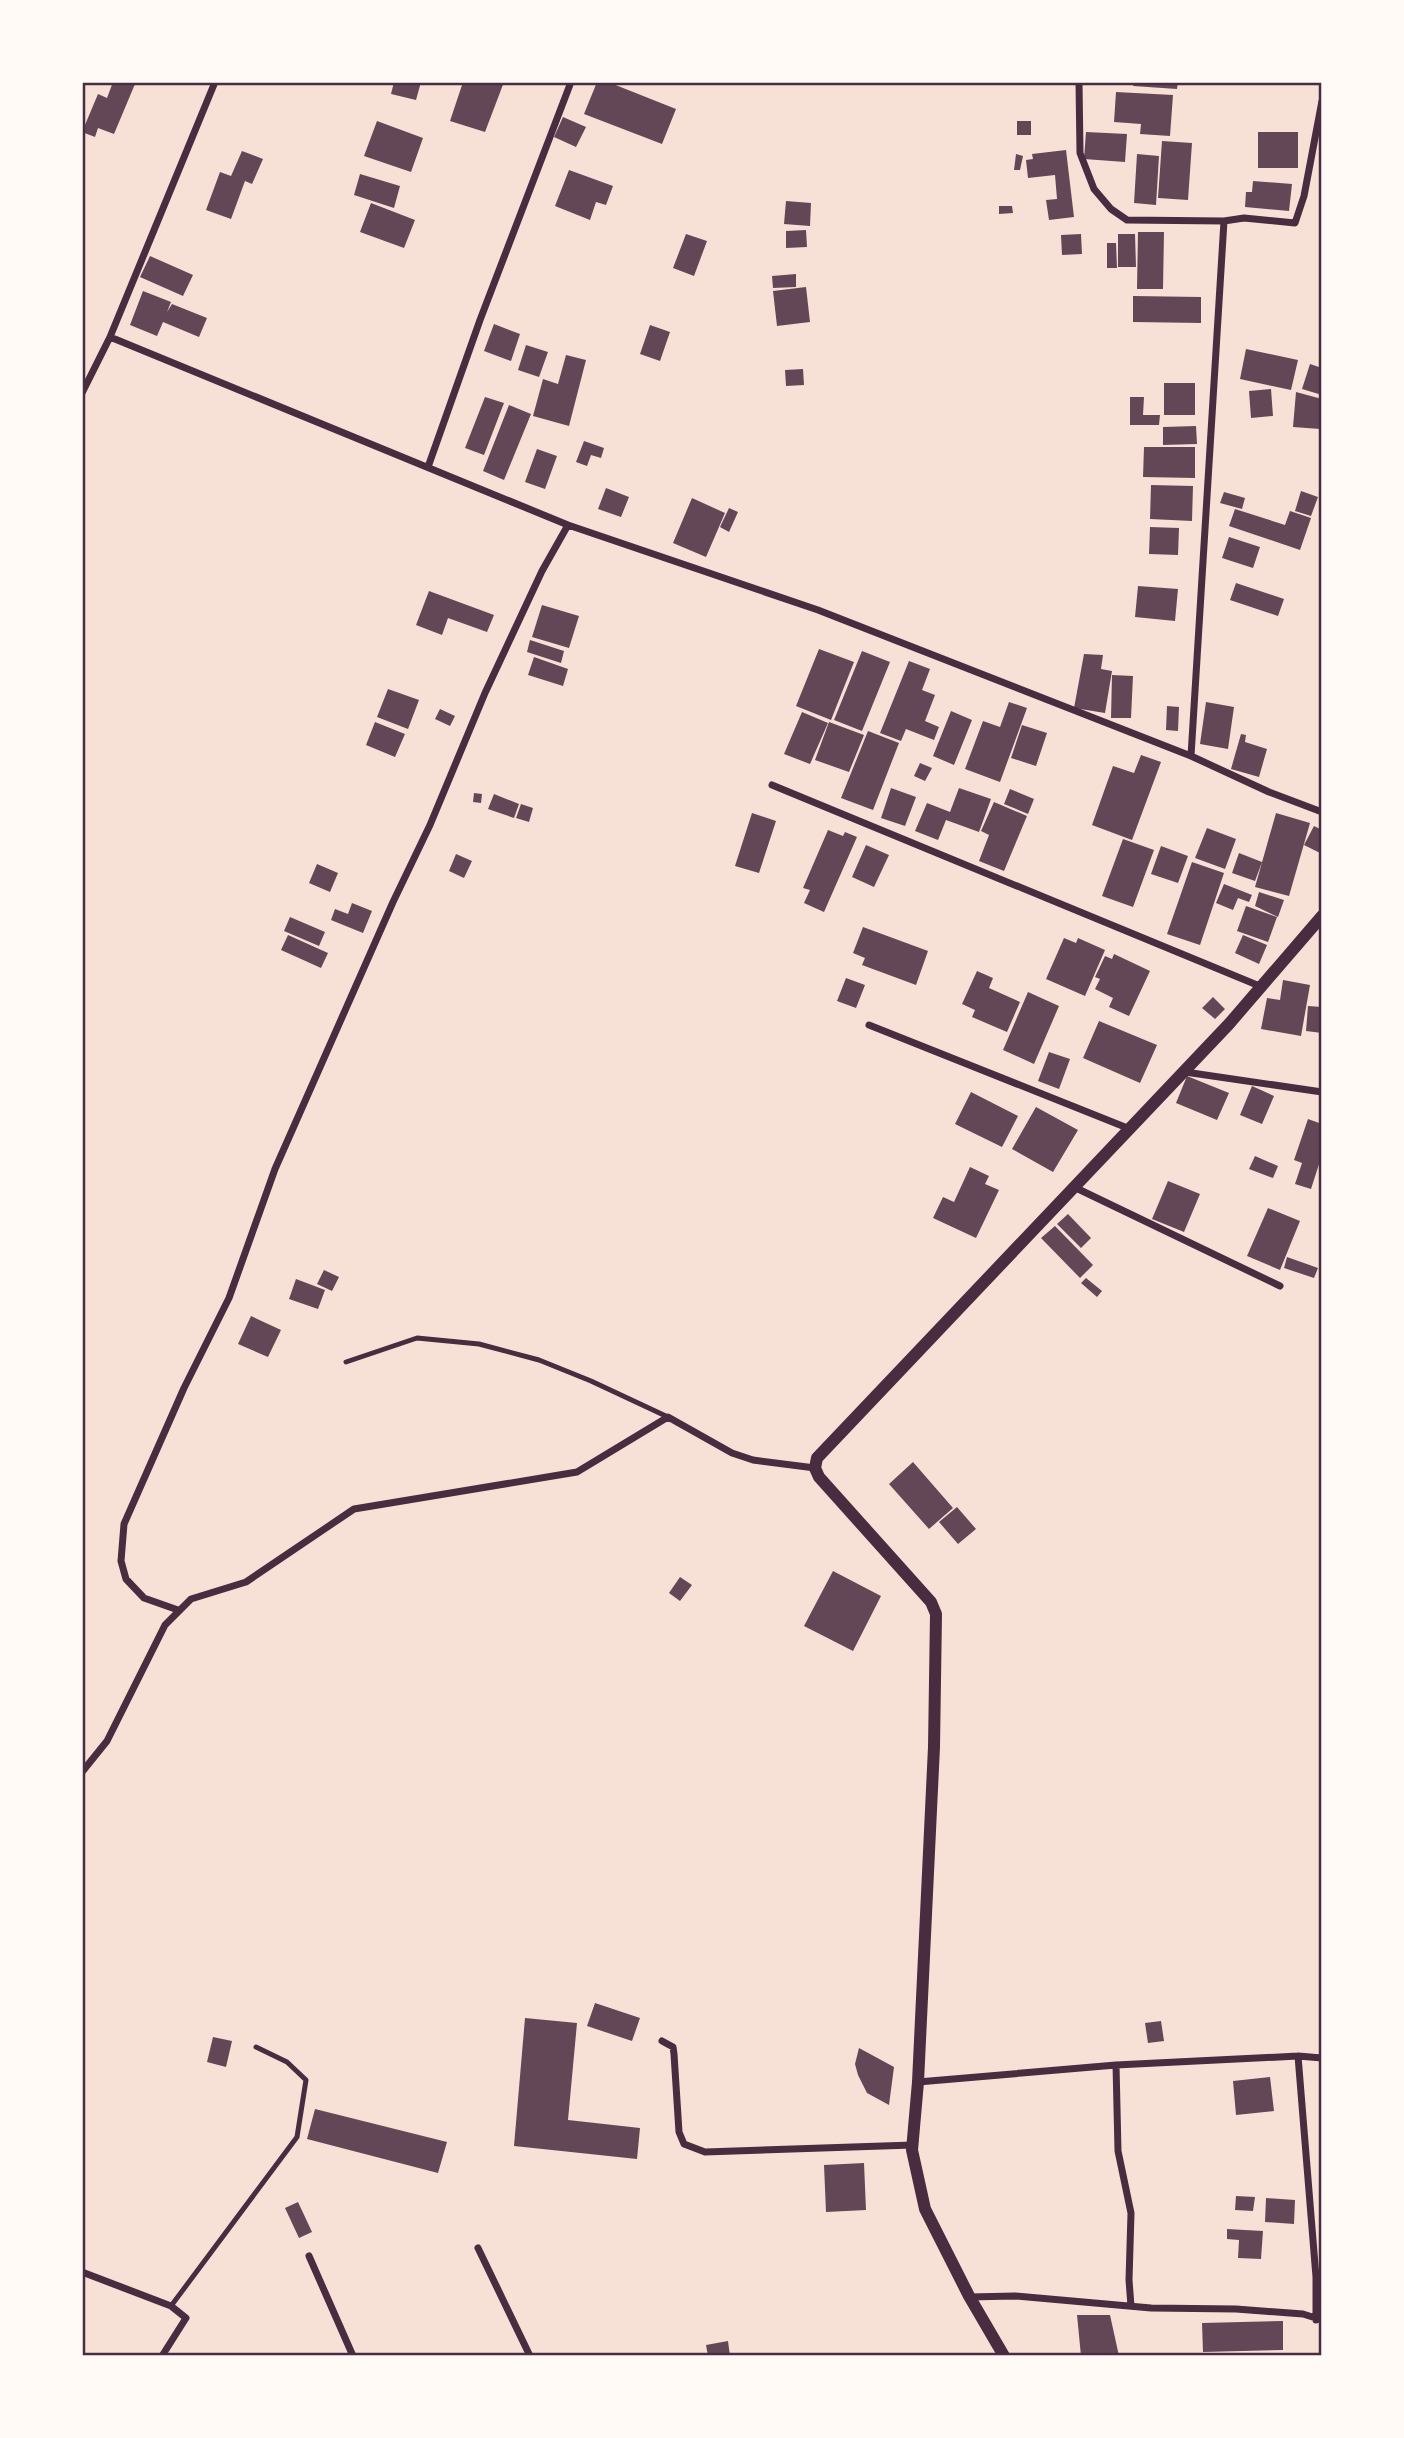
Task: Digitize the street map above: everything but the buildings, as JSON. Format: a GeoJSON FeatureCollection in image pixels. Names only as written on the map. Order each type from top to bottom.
{"type":"FeatureCollection","features":[{"type":"Feature","properties":{"kind":"street"},"geometry":{"type":"LineString","coordinates":[[82,393],[110,337],[215,82]]}},
{"type":"Feature","properties":{"kind":"street"},"geometry":{"type":"LineString","coordinates":[[428,467],[480,320],[571,82]]}},
{"type":"Feature","properties":{"kind":"street"},"geometry":{"type":"LineString","coordinates":[[1079,82],[1080,153],[1094,189],[1111,209],[1127,220],[1224,221],[1244,218],[1294,223],[1304,196],[1322,101]]}},
{"type":"Feature","properties":{"kind":"street"},"geometry":{"type":"LineString","coordinates":[[1192,756],[1224,221]]}},
{"type":"Feature","properties":{"kind":"street"},"geometry":{"type":"LineString","coordinates":[[110,337],[568,525],[818,610],[1192,756],[1269,792],[1322,811]]}},
{"type":"Feature","properties":{"kind":"street"},"geometry":{"type":"LineString","coordinates":[[178,1610],[144,1598],[126,1579],[121,1561],[124,1524],[184,1388],[229,1298],[275,1169],[393,902],[430,825],[485,694],[542,571],[568,525]]}},
{"type":"Feature","properties":{"kind":"street"},"geometry":{"type":"LineString","coordinates":[[772,785],[1262,987]]}},
{"type":"Feature","properties":{"kind":"street"},"geometry":{"type":"LineString","coordinates":[[1004,2356],[925,2209],[913,2145],[934,1747],[936,1615],[931,1602],[819,1477],[815,1468],[817,1458],[1185,1072],[1322,916]]}},
{"type":"Feature","properties":{"kind":"street"},"geometry":{"type":"LineString","coordinates":[[869,1025],[1130,1129]]}},
{"type":"Feature","properties":{"kind":"street"},"geometry":{"type":"LineString","coordinates":[[1185,1072],[1322,1092]]}},
{"type":"Feature","properties":{"kind":"street"},"geometry":{"type":"LineString","coordinates":[[1076,1188],[1280,1286]]}},
{"type":"Feature","properties":{"kind":"street"},"geometry":{"type":"LineString","coordinates":[[82,1772],[107,1741],[165,1625],[178,1610],[191,1599],[246,1582],[354,1509],[577,1472],[668,1417],[732,1453],[753,1460],[815,1468]]}},
{"type":"Feature","properties":{"kind":"street"},"geometry":{"type":"LineString","coordinates":[[662,2040],[673,2047],[679,2132],[684,2144],[705,2152],[913,2145]]}},
{"type":"Feature","properties":{"kind":"street"},"geometry":{"type":"LineString","coordinates":[[918,2082],[1116,2065],[1298,2056],[1322,2058]]}},
{"type":"Feature","properties":{"kind":"street"},"geometry":{"type":"LineString","coordinates":[[970,2297],[1015,2296],[1131,2306],[1236,2309],[1303,2314],[1319,2320],[1298,2056]]}},
{"type":"Feature","properties":{"kind":"street"},"geometry":{"type":"LineString","coordinates":[[1116,2065],[1118,2151],[1131,2213],[1131,2306]]}},
{"type":"Feature","properties":{"kind":"street"},"geometry":{"type":"LineString","coordinates":[[478,2248],[530,2356]]}},
{"type":"Feature","properties":{"kind":"street"},"geometry":{"type":"LineString","coordinates":[[309,2256],[353,2356]]}},
{"type":"Feature","properties":{"kind":"street"},"geometry":{"type":"LineString","coordinates":[[82,2272],[172,2306],[186,2318],[162,2356]]}},
{"type":"Feature","properties":{"kind":"lane"},"geometry":{"type":"LineString","coordinates":[[346,1362],[416,1338],[479,1344],[539,1360],[668,1417]]}},
{"type":"Feature","properties":{"kind":"lane"},"geometry":{"type":"LineString","coordinates":[[172,2306],[297,2137],[306,2080],[286,2063],[256,2047]]}}]}
